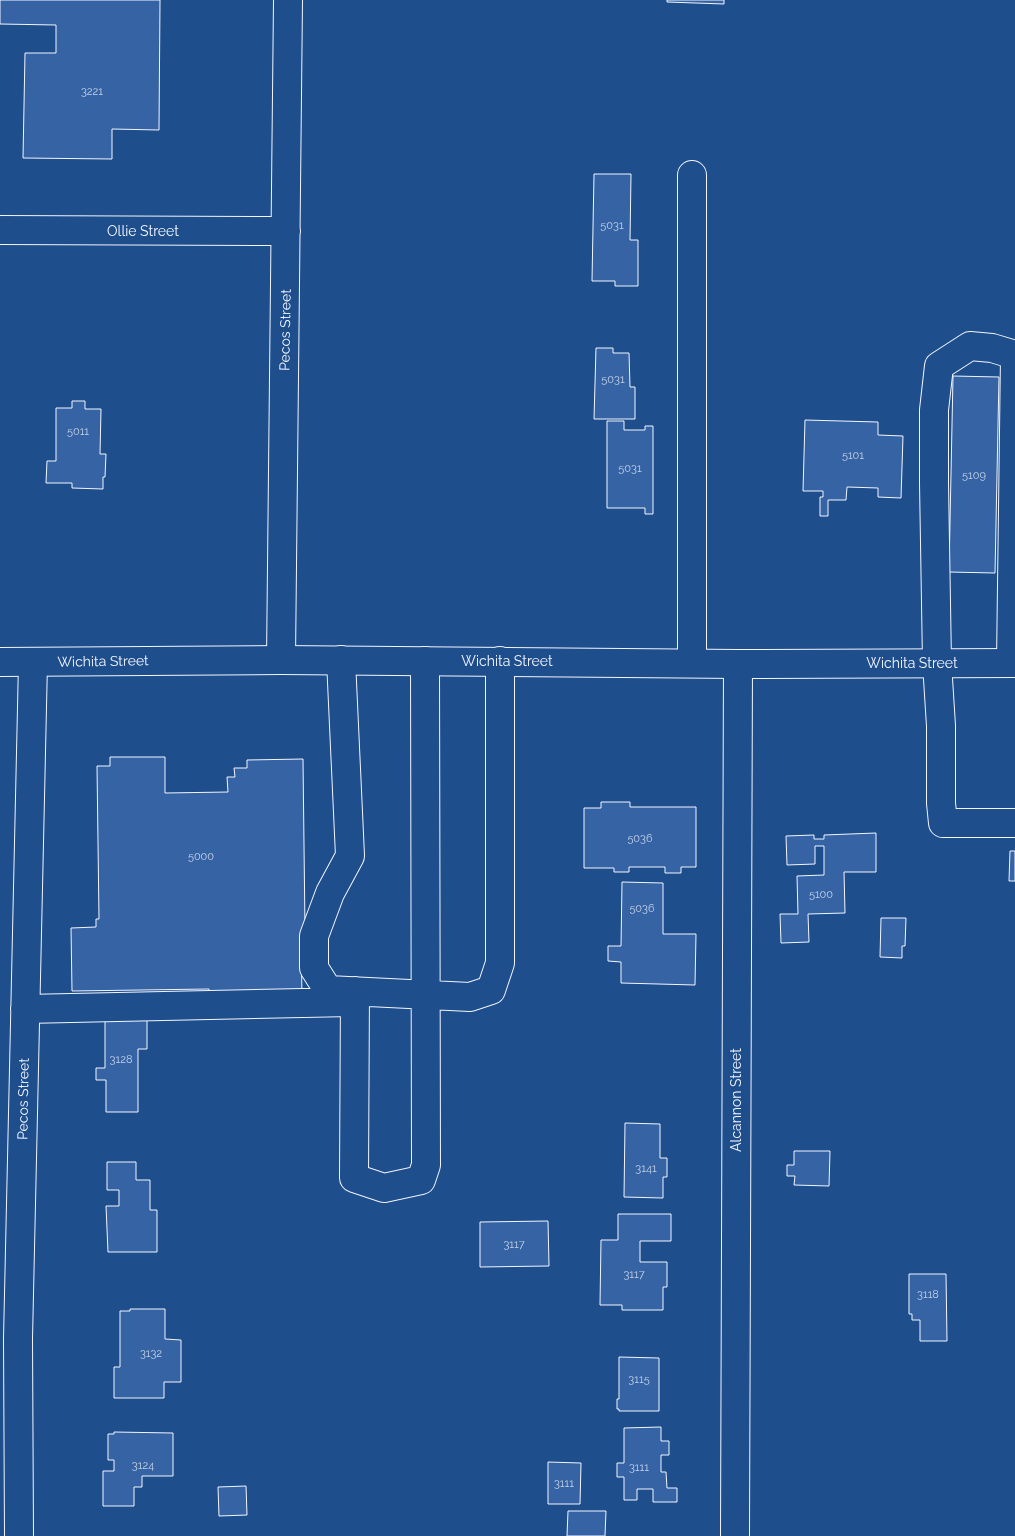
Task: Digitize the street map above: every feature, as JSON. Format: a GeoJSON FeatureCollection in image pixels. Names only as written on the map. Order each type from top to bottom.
{"type":"FeatureCollection","features":[{"type":"Feature","properties":{"kind":"street","name":"Pecos Street"},"geometry":{"type":"LineString","coordinates":[[281,660],[288,0]]}},
{"type":"Feature","properties":{"kind":"street"},"geometry":{"type":"LineString","coordinates":[[692,175],[692,663]]}},
{"type":"Feature","properties":{"kind":"street","name":"Ollie Street"},"geometry":{"type":"LineString","coordinates":[[0,230],[286,231]]}},
{"type":"Feature","properties":{"kind":"street"},"geometry":{"type":"LineString","coordinates":[[1013,663],[1015,355],[992,348],[970,346],[939,366],[934,410],[937,663],[942,726],[941,804],[943,822],[1015,822]]}},
{"type":"Feature","properties":{"kind":"street"},"geometry":{"type":"LineString","coordinates":[[341,660],[350,856],[330,893],[314,936],[314,968],[328,990],[355,996]]}},
{"type":"Feature","properties":{"kind":"street","name":"Wichita Street"},"geometry":{"type":"LineString","coordinates":[[0,662],[341,660],[738,664],[1013,663]]}},
{"type":"Feature","properties":{"kind":"street"},"geometry":{"type":"LineString","coordinates":[[355,996],[354,1178],[384,1188],[421,1180],[426,1165],[425,661]]}},
{"type":"Feature","properties":{"kind":"street"},"geometry":{"type":"LineString","coordinates":[[25,1009],[355,996],[425,995],[470,997],[491,990],[500,963],[500,661]]}},
{"type":"Feature","properties":{"kind":"street","name":"Pecos Street"},"geometry":{"type":"LineString","coordinates":[[19,1536],[18,1339],[33,662]]}},
{"type":"Feature","properties":{"kind":"street","name":"Alcannon Street"},"geometry":{"type":"LineString","coordinates":[[735,1536],[738,664]]}},
{"type":"Feature","properties":{"kind":"building"},"geometry":{"type":"Polygon","coordinates":[[[0,0],[160,0],[159,130],[112,129],[112,159],[23,158],[25,53],[56,53],[56,25],[0,24],[0,0]]]}},
{"type":"Feature","properties":{"kind":"building"},"geometry":{"type":"Polygon","coordinates":[[[667,0],[724,0],[724,4],[667,2],[667,0]]]}},
{"type":"Feature","properties":{"kind":"building"},"geometry":{"type":"Polygon","coordinates":[[[594,174],[631,174],[630,240],[638,240],[638,286],[615,286],[615,281],[592,281],[594,174]]]}},
{"type":"Feature","properties":{"kind":"building"},"geometry":{"type":"Polygon","coordinates":[[[596,348],[613,348],[613,353],[629,353],[630,387],[635,387],[635,419],[594,419],[596,348]]]}},
{"type":"Feature","properties":{"kind":"building"},"geometry":{"type":"Polygon","coordinates":[[[953,376],[999,377],[995,573],[949,572],[953,376]]]}},
{"type":"Feature","properties":{"kind":"building"},"geometry":{"type":"Polygon","coordinates":[[[72,401],[85,401],[85,409],[101,409],[100,454],[106,454],[103,489],[72,488],[72,483],[46,483],[47,461],[56,461],[56,408],[72,408],[72,401]]]}},
{"type":"Feature","properties":{"kind":"building"},"geometry":{"type":"Polygon","coordinates":[[[805,420],[878,422],[878,435],[903,436],[901,498],[878,497],[878,488],[847,487],[846,500],[828,500],[828,516],[820,516],[820,497],[823,497],[823,491],[803,491],[805,420]]]}},
{"type":"Feature","properties":{"kind":"building"},"geometry":{"type":"Polygon","coordinates":[[[607,421],[624,421],[624,430],[645,430],[645,426],[653,426],[653,514],[645,514],[645,508],[607,508],[607,421]]]}},
{"type":"Feature","properties":{"kind":"building"},"geometry":{"type":"Polygon","coordinates":[[[110,757],[165,757],[165,793],[228,792],[227,777],[235,777],[234,768],[247,768],[247,760],[303,759],[305,930],[301,930],[302,999],[209,1000],[209,989],[72,991],[71,928],[96,927],[96,919],[99,919],[97,766],[110,766],[110,757]]]}},
{"type":"Feature","properties":{"kind":"building"},"geometry":{"type":"Polygon","coordinates":[[[601,802],[630,802],[630,807],[696,807],[696,867],[681,867],[681,873],[665,873],[665,867],[629,867],[629,872],[614,872],[614,868],[584,868],[584,808],[601,808],[601,802]]]}},
{"type":"Feature","properties":{"kind":"building"},"geometry":{"type":"Polygon","coordinates":[[[876,833],[876,872],[844,872],[845,913],[808,914],[809,942],[781,943],[780,914],[798,914],[797,876],[824,875],[824,846],[815,846],[815,864],[787,865],[786,836],[814,835],[814,839],[824,839],[824,835],[876,833]]]}},
{"type":"Feature","properties":{"kind":"building"},"geometry":{"type":"Polygon","coordinates":[[[1010,851],[1015,851],[1015,881],[1009,881],[1010,851]]]}},
{"type":"Feature","properties":{"kind":"building"},"geometry":{"type":"Polygon","coordinates":[[[622,882],[663,883],[663,934],[696,934],[695,985],[621,983],[621,962],[608,961],[608,946],[621,946],[622,882]]]}},
{"type":"Feature","properties":{"kind":"building"},"geometry":{"type":"Polygon","coordinates":[[[881,918],[906,918],[905,946],[902,946],[902,958],[880,957],[881,918]]]}},
{"type":"Feature","properties":{"kind":"building"},"geometry":{"type":"Polygon","coordinates":[[[105,1020],[147,1020],[147,1049],[138,1049],[138,1112],[106,1112],[106,1080],[96,1080],[96,1068],[105,1068],[105,1020]]]}},
{"type":"Feature","properties":{"kind":"building"},"geometry":{"type":"Polygon","coordinates":[[[625,1123],[660,1124],[660,1158],[667,1158],[667,1177],[663,1177],[663,1198],[624,1197],[625,1123]]]}},
{"type":"Feature","properties":{"kind":"building"},"geometry":{"type":"Polygon","coordinates":[[[794,1151],[830,1151],[829,1186],[794,1185],[795,1176],[787,1176],[787,1165],[794,1165],[794,1151]]]}},
{"type":"Feature","properties":{"kind":"building"},"geometry":{"type":"Polygon","coordinates":[[[107,1162],[136,1162],[136,1180],[150,1180],[150,1210],[157,1210],[157,1252],[108,1252],[106,1206],[119,1206],[119,1190],[107,1190],[107,1162]]]}},
{"type":"Feature","properties":{"kind":"building"},"geometry":{"type":"Polygon","coordinates":[[[618,1214],[671,1214],[671,1241],[640,1241],[640,1262],[667,1262],[667,1287],[663,1287],[663,1310],[622,1310],[622,1305],[600,1305],[601,1240],[618,1240],[618,1214]]]}},
{"type":"Feature","properties":{"kind":"building"},"geometry":{"type":"Polygon","coordinates":[[[548,1221],[549,1266],[480,1267],[480,1222],[548,1221]]]}},
{"type":"Feature","properties":{"kind":"building"},"geometry":{"type":"Polygon","coordinates":[[[909,1274],[946,1274],[947,1341],[920,1341],[920,1320],[912,1320],[912,1314],[909,1314],[909,1274]]]}},
{"type":"Feature","properties":{"kind":"building"},"geometry":{"type":"Polygon","coordinates":[[[130,1309],[165,1309],[165,1339],[181,1340],[181,1382],[164,1382],[164,1398],[114,1398],[114,1367],[120,1367],[120,1311],[130,1311],[130,1309]]]}},
{"type":"Feature","properties":{"kind":"building"},"geometry":{"type":"Polygon","coordinates":[[[619,1357],[659,1358],[659,1411],[619,1411],[617,1409],[617,1399],[619,1399],[619,1357]]]}},
{"type":"Feature","properties":{"kind":"building"},"geometry":{"type":"Polygon","coordinates":[[[661,1427],[661,1441],[669,1441],[669,1455],[661,1455],[661,1472],[666,1472],[667,1488],[677,1488],[677,1502],[653,1502],[653,1489],[637,1489],[637,1500],[624,1500],[624,1477],[617,1477],[617,1463],[624,1463],[624,1428],[661,1427]]]}},
{"type":"Feature","properties":{"kind":"building"},"geometry":{"type":"Polygon","coordinates":[[[114,1432],[173,1433],[173,1476],[142,1476],[142,1487],[134,1487],[134,1506],[103,1506],[103,1471],[114,1471],[114,1460],[108,1460],[108,1434],[114,1434],[114,1432]]]}},
{"type":"Feature","properties":{"kind":"building"},"geometry":{"type":"Polygon","coordinates":[[[548,1462],[581,1463],[580,1504],[548,1504],[548,1462]]]}},
{"type":"Feature","properties":{"kind":"building"},"geometry":{"type":"Polygon","coordinates":[[[246,1486],[247,1515],[219,1516],[218,1487],[246,1486]]]}},
{"type":"Feature","properties":{"kind":"building"},"geometry":{"type":"Polygon","coordinates":[[[568,1511],[606,1511],[605,1536],[567,1536],[568,1511]]]}}]}
